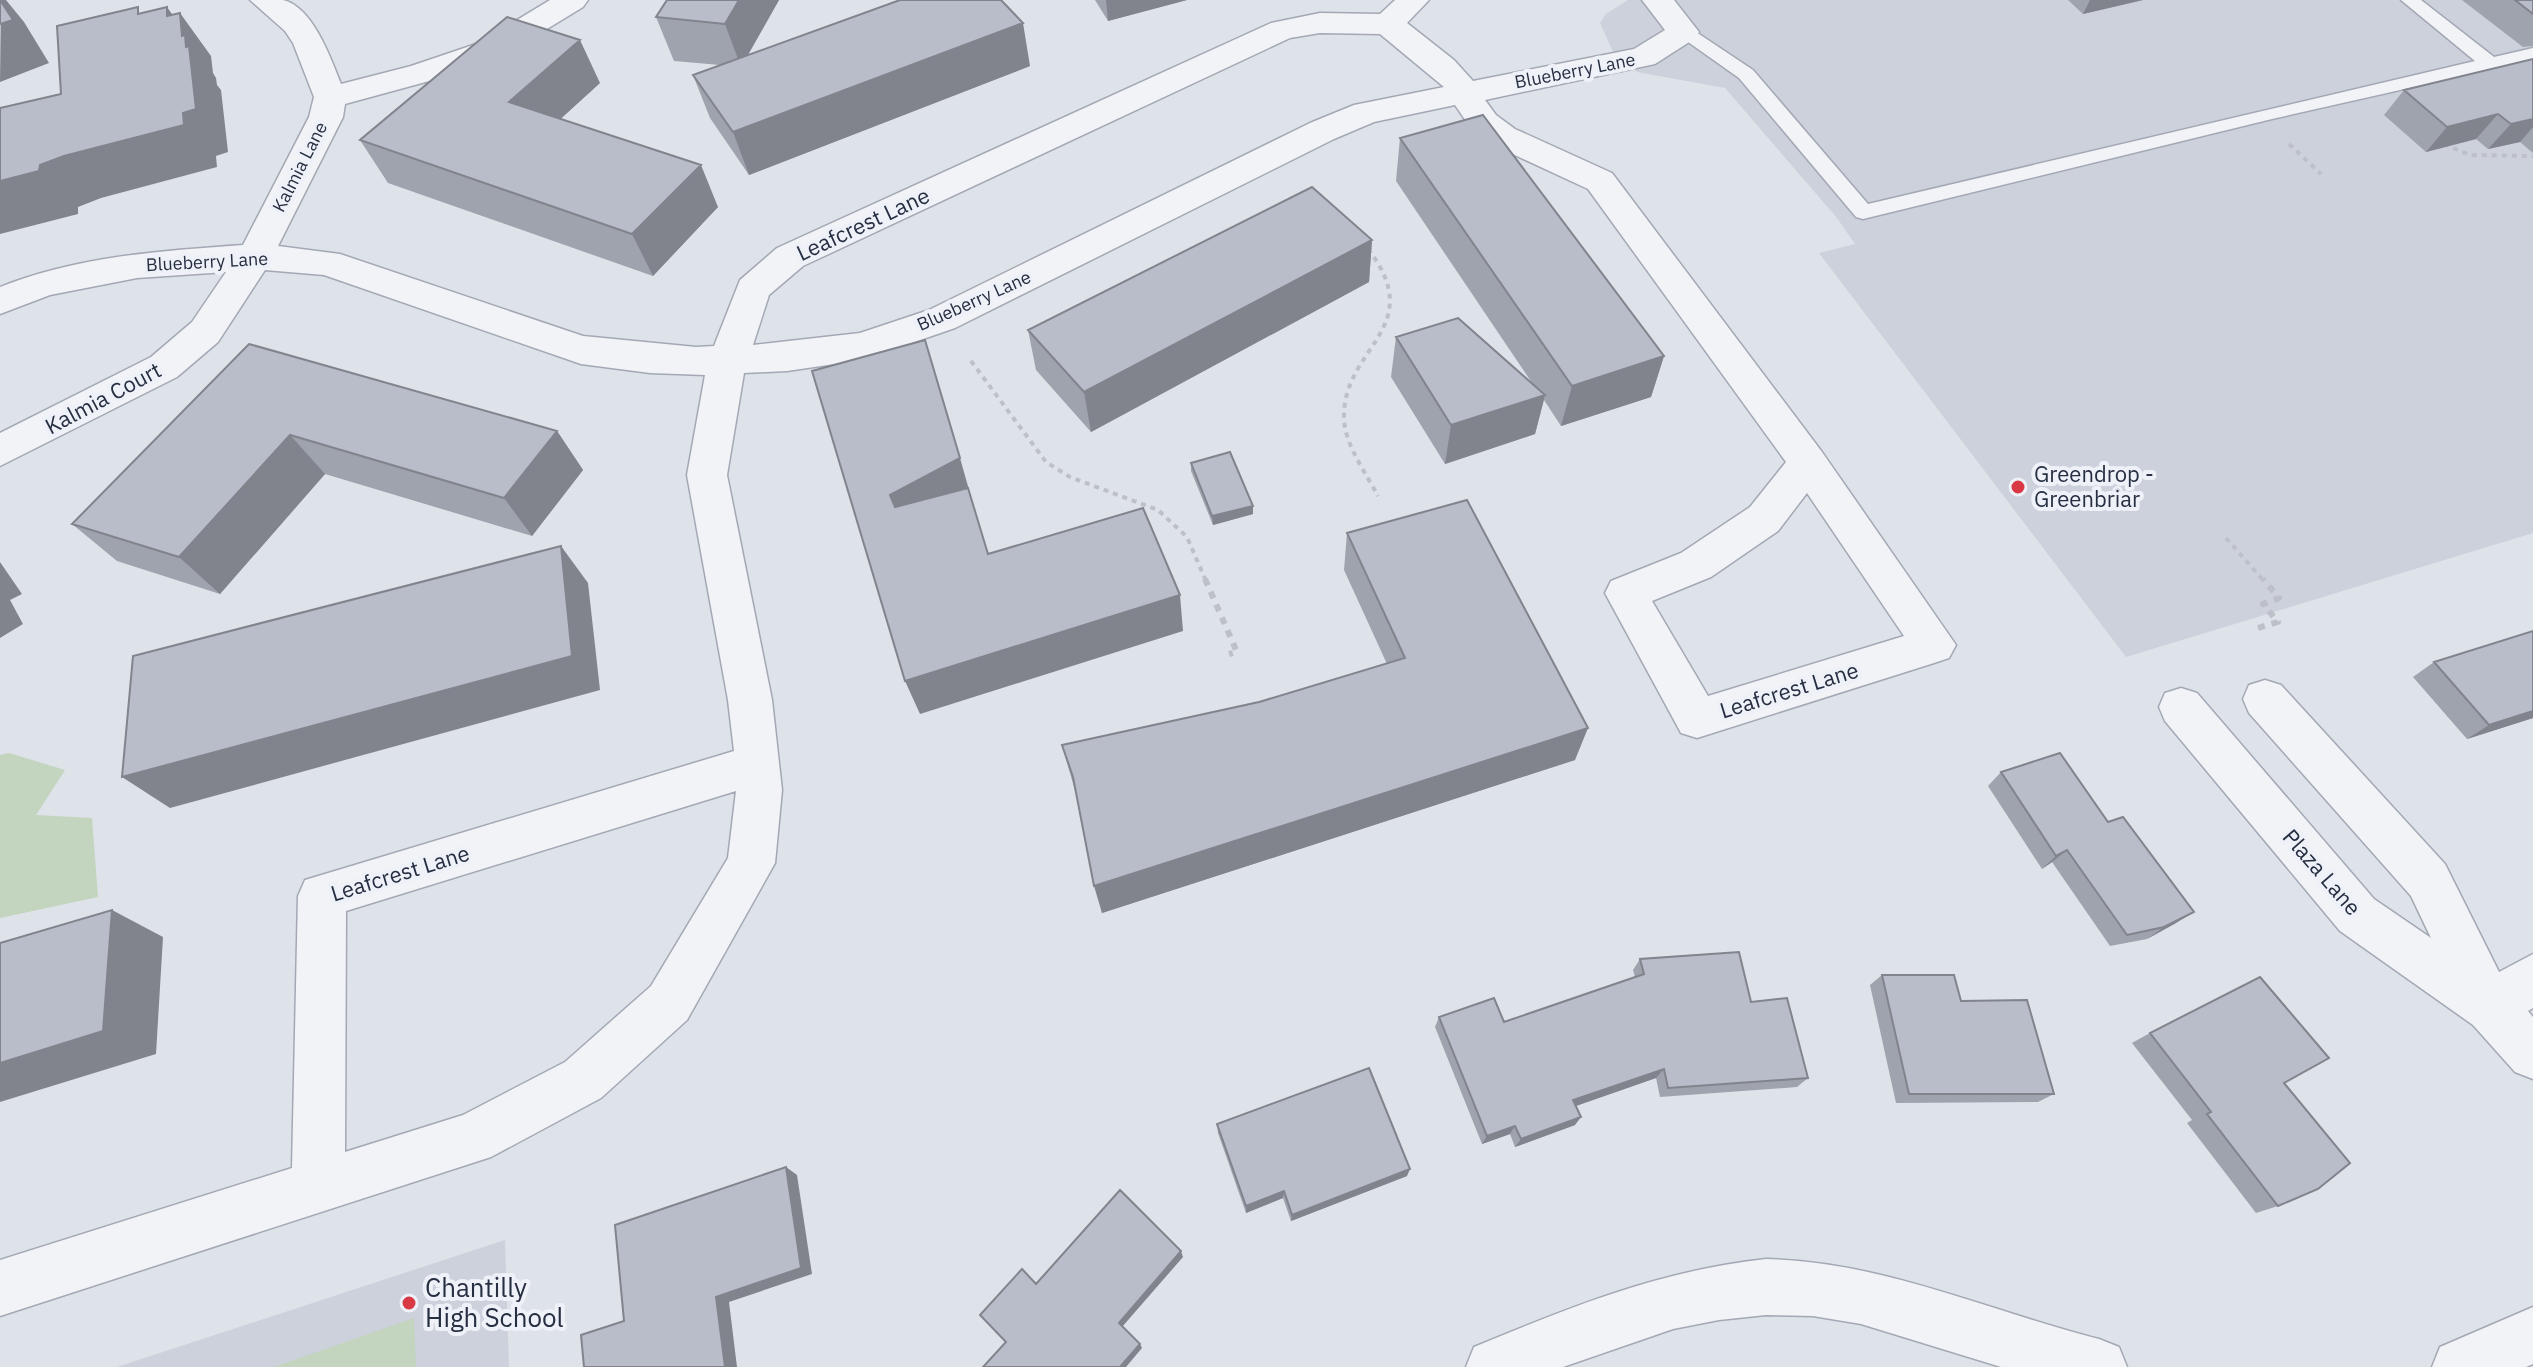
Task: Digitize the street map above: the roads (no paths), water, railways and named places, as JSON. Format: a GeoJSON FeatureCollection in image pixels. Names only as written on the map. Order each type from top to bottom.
{"type":"FeatureCollection","features":[{"type":"Feature","properties":{"kind":"street","name":"Kalmia Lane"},"geometry":{"type":"LineString","coordinates":[[255,257],[326,117],[330,97],[309,43],[296,24],[266,0]]}},
{"type":"Feature","properties":{"kind":"street"},"geometry":{"type":"LineString","coordinates":[[330,97],[422,73],[490,50],[533,12],[572,0]]}},
{"type":"Feature","properties":{"kind":"street"},"geometry":{"type":"LineString","coordinates":[[1658,0],[1683,32]]}},
{"type":"Feature","properties":{"kind":"street","name":"Leafcrest Lane"},"geometry":{"type":"LineString","coordinates":[[0,1288],[472,1138],[583,1080],[669,1003],[751,863],[759,790],[758,764],[750,700],[707,475],[729,360],[753,289],[790,257],[1282,30],[1400,12],[1458,83],[1486,125],[1521,148],[1569,163],[1600,181],[1808,463],[1934,645],[1697,719],[1626,593],[1696,565],[1764,519],[1808,463]]}},
{"type":"Feature","properties":{"kind":"street","name":"Blueberry Lane"},"geometry":{"type":"LineString","coordinates":[[0,301],[43,284],[137,265],[255,257],[327,263],[581,350],[650,359],[729,360],[787,357],[862,346],[942,319],[1322,131],[1366,113],[1458,83],[1644,57],[1683,32]]}},
{"type":"Feature","properties":{"kind":"street","name":"Kalmia Court"},"geometry":{"type":"LineString","coordinates":[[0,451],[164,367],[205,332],[255,257]]}},
{"type":"Feature","properties":{"kind":"street","name":"Plaza Lane"},"geometry":{"type":"LineString","coordinates":[[2265,699],[2428,880],[2491,1008]]}},
{"type":"Feature","properties":{"kind":"street","name":"Plaza Lane"},"geometry":{"type":"LineString","coordinates":[[2181,707],[2357,915],[2491,1008],[2533,1054]]}},
{"type":"Feature","properties":{"kind":"street","name":"Leafcrest Lane"},"geometry":{"type":"LineString","coordinates":[[318,1188],[322,896],[758,764]]}},
{"type":"Feature","properties":{"kind":"street"},"geometry":{"type":"LineString","coordinates":[[2491,1008],[2533,978]]}},
{"type":"Feature","properties":{"kind":"street"},"geometry":{"type":"LineString","coordinates":[[1494,1367],[1604,1321],[1708,1291],[1807,1287],[1861,1296],[2093,1366]]}},
{"type":"Feature","properties":{"kind":"street"},"geometry":{"type":"LineString","coordinates":[[2460,1367],[2533,1335]]}},
{"type":"Feature","properties":{"kind":"lane"},"geometry":{"type":"LineString","coordinates":[[2410,0],[2491,64]]}},
{"type":"Feature","properties":{"kind":"lane"},"geometry":{"type":"LineString","coordinates":[[1683,32],[1746,74],[1863,212],[2533,54]]}},
{"type":"Feature","properties":{"kind":"place","name":"Greendrop - Greenbriar"},"geometry":{"type":"Point","coordinates":[2018,487]}},
{"type":"Feature","properties":{"kind":"place","name":"Chantilly High School"},"geometry":{"type":"Point","coordinates":[409,1303]}}]}
